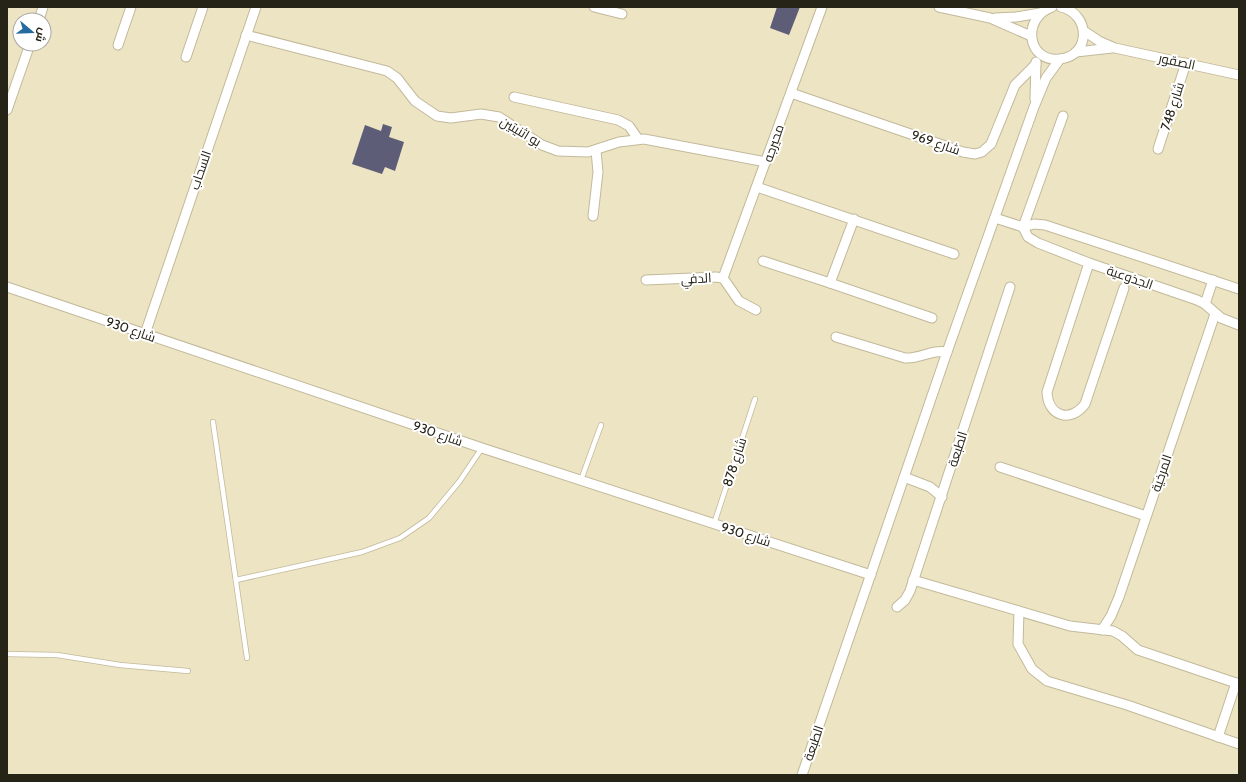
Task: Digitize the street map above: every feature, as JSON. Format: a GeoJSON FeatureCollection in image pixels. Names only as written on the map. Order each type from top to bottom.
{"type":"FeatureCollection","features":[{"type":"Feature","properties":{"kind":"street"},"geometry":{"type":"LineString","coordinates":[[118,45],[131,7]]}},
{"type":"Feature","properties":{"kind":"street"},"geometry":{"type":"LineString","coordinates":[[186,57],[203,7]]}},
{"type":"Feature","properties":{"kind":"street","name":"السحاب"},"geometry":{"type":"LineString","coordinates":[[145,334],[256,7]]}},
{"type":"Feature","properties":{"kind":"street"},"geometry":{"type":"LineString","coordinates":[[594,7],[622,14]]}},
{"type":"Feature","properties":{"kind":"street","name":"محيرجه"},"geometry":{"type":"LineString","coordinates":[[723,278],[822,7]]}},
{"type":"Feature","properties":{"kind":"street"},"geometry":{"type":"LineString","coordinates":[[939,7],[990,18],[1031,36]]}},
{"type":"Feature","properties":{"kind":"street"},"geometry":{"type":"LineString","coordinates":[[990,18],[1016,17],[1040,13],[1052,7]]}},
{"type":"Feature","properties":{"kind":"street"},"geometry":{"type":"LineString","coordinates":[[1061,7],[1074,12],[1079,17]]}},
{"type":"Feature","properties":{"kind":"street"},"geometry":{"type":"LineString","coordinates":[[1076,52],[1082,42],[1084,31],[1077,7]]}},
{"type":"Feature","properties":{"kind":"street"},"geometry":{"type":"LineString","coordinates":[[1034,107],[1036,64],[1035,48],[1031,36],[1033,24],[1040,13]]}},
{"type":"Feature","properties":{"kind":"street","name":"الصقور"},"geometry":{"type":"LineString","coordinates":[[1084,31],[1099,41],[1115,48],[1239,75]]}},
{"type":"Feature","properties":{"kind":"street","name":"بو اثنيتين"},"geometry":{"type":"LineString","coordinates":[[246,36],[387,71],[397,78],[415,101],[437,116],[450,118],[472,115],[490,115],[508,121],[550,148],[573,153],[596,151],[620,142],[656,140],[766,162]]}},
{"type":"Feature","properties":{"kind":"street"},"geometry":{"type":"LineString","coordinates":[[1034,107],[1050,72],[1060,59],[1046,57],[1035,48]]}},
{"type":"Feature","properties":{"kind":"street","name":"الصقور"},"geometry":{"type":"LineString","coordinates":[[1060,59],[1069,57],[1076,52],[1115,48]]}},
{"type":"Feature","properties":{"kind":"street"},"geometry":{"type":"LineString","coordinates":[[7,110],[27,52]]}},
{"type":"Feature","properties":{"kind":"street","name":"شارع 748"},"geometry":{"type":"LineString","coordinates":[[1158,149],[1186,63]]}},
{"type":"Feature","properties":{"kind":"street","name":"شارع 969"},"geometry":{"type":"LineString","coordinates":[[791,93],[963,152],[976,154],[982,152],[991,144],[1015,85],[1036,64]]}},
{"type":"Feature","properties":{"kind":"street"},"geometry":{"type":"LineString","coordinates":[[514,97],[618,120],[629,126],[638,140]]}},
{"type":"Feature","properties":{"kind":"street","name":"الطبعة"},"geometry":{"type":"LineString","coordinates":[[802,775],[947,352],[1034,107]]}},
{"type":"Feature","properties":{"kind":"street"},"geometry":{"type":"LineString","coordinates":[[1023,227],[1063,116]]}},
{"type":"Feature","properties":{"kind":"street"},"geometry":{"type":"LineString","coordinates":[[593,216],[598,172],[596,151]]}},
{"type":"Feature","properties":{"kind":"street"},"geometry":{"type":"LineString","coordinates":[[757,187],[954,254]]}},
{"type":"Feature","properties":{"kind":"street","name":"الجذوعية"},"geometry":{"type":"LineString","coordinates":[[995,218],[1023,227],[1034,224],[1045,224],[1239,289]]}},
{"type":"Feature","properties":{"kind":"street"},"geometry":{"type":"LineString","coordinates":[[830,283],[854,219]]}},
{"type":"Feature","properties":{"kind":"street","name":"الجذوعية"},"geometry":{"type":"LineString","coordinates":[[1023,227],[1032,241],[1205,304],[1221,318],[1239,325]]}},
{"type":"Feature","properties":{"kind":"street"},"geometry":{"type":"LineString","coordinates":[[763,260],[932,318]]}},
{"type":"Feature","properties":{"kind":"street"},"geometry":{"type":"LineString","coordinates":[[1089,263],[1047,392],[1049,405],[1058,414],[1071,415],[1077,413],[1085,404],[1124,288]]}},
{"type":"Feature","properties":{"kind":"street","name":"الدفي"},"geometry":{"type":"LineString","coordinates":[[646,280],[723,278],[739,301],[756,310]]}},
{"type":"Feature","properties":{"kind":"street"},"geometry":{"type":"LineString","coordinates":[[1205,304],[1213,280]]}},
{"type":"Feature","properties":{"kind":"street","name":"شارع 930"},"geometry":{"type":"LineString","coordinates":[[7,287],[482,448],[871,575]]}},
{"type":"Feature","properties":{"kind":"street","name":"الطبعة"},"geometry":{"type":"LineString","coordinates":[[896,607],[908,596],[942,497],[1010,287]]}},
{"type":"Feature","properties":{"kind":"street","name":"المرخية"},"geometry":{"type":"LineString","coordinates":[[1102,630],[1115,607],[1215,314]]}},
{"type":"Feature","properties":{"kind":"street"},"geometry":{"type":"LineString","coordinates":[[836,337],[905,358],[915,358],[932,352],[947,352]]}},
{"type":"Feature","properties":{"kind":"street"},"geometry":{"type":"LineString","coordinates":[[1000,467],[1146,516]]}},
{"type":"Feature","properties":{"kind":"street"},"geometry":{"type":"LineString","coordinates":[[904,477],[930,487],[942,497]]}},
{"type":"Feature","properties":{"kind":"street"},"geometry":{"type":"LineString","coordinates":[[913,580],[1078,628],[1117,633],[1138,650],[1237,684],[1218,737]]}},
{"type":"Feature","properties":{"kind":"street"},"geometry":{"type":"LineString","coordinates":[[1018,611],[1018,644],[1032,669],[1047,681],[1127,705],[1239,744]]}},
{"type":"Feature","properties":{"kind":"lane","name":"شارع 878"},"geometry":{"type":"LineString","coordinates":[[714,524],[755,399]]}},
{"type":"Feature","properties":{"kind":"lane"},"geometry":{"type":"LineString","coordinates":[[213,422],[247,658]]}},
{"type":"Feature","properties":{"kind":"lane"},"geometry":{"type":"LineString","coordinates":[[581,480],[601,425]]}},
{"type":"Feature","properties":{"kind":"lane"},"geometry":{"type":"LineString","coordinates":[[236,580],[362,552],[400,538],[429,518],[460,482],[482,448]]}},
{"type":"Feature","properties":{"kind":"lane"},"geometry":{"type":"LineString","coordinates":[[7,654],[57,655],[142,667],[188,671]]}},
{"type":"Feature","properties":{"kind":"building"},"geometry":{"type":"Polygon","coordinates":[[[777,7],[800,7],[789,35],[770,28],[777,7]]]}},
{"type":"Feature","properties":{"kind":"building"},"geometry":{"type":"Polygon","coordinates":[[[383,124],[392,127],[389,137],[404,142],[395,171],[385,167],[382,174],[352,164],[365,125],[381,131],[383,124]]]}}]}
